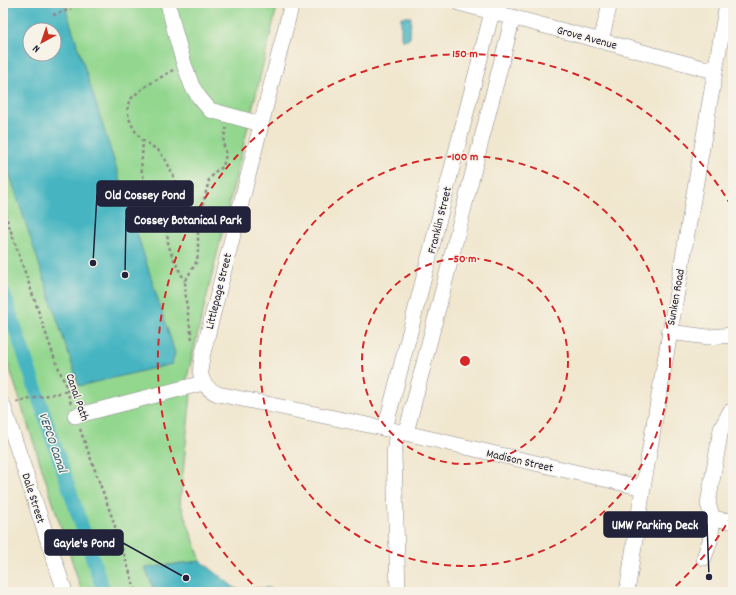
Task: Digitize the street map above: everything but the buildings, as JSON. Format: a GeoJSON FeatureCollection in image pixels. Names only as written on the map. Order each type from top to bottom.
{"type":"FeatureCollection","features":[{"type":"Feature","properties":{"kind":"street"},"geometry":{"type":"LineString","coordinates":[[168,3],[184,64],[192,86],[199,97],[210,110],[261,124]]}},
{"type":"Feature","properties":{"kind":"street","name":"Littlepage Street"},"geometry":{"type":"LineString","coordinates":[[203,382],[200,370],[202,356],[292,3]]}},
{"type":"Feature","properties":{"kind":"street","name":"Grove Avenue"},"geometry":{"type":"LineString","coordinates":[[459,3],[503,12],[601,41],[714,71]]}},
{"type":"Feature","properties":{"kind":"street"},"geometry":{"type":"LineString","coordinates":[[601,41],[610,3]]}},
{"type":"Feature","properties":{"kind":"street","name":"Sunken Road"},"geometry":{"type":"LineString","coordinates":[[627,592],[669,332],[727,3]]}},
{"type":"Feature","properties":{"kind":"street","name":"Franklin Street"},"geometry":{"type":"LineString","coordinates":[[396,431],[503,12]]}},
{"type":"Feature","properties":{"kind":"street","name":"Franklin Street"},"geometry":{"type":"LineString","coordinates":[[398,592],[394,454],[396,431],[503,12]]}},
{"type":"Feature","properties":{"kind":"street"},"geometry":{"type":"LineString","coordinates":[[669,332],[708,338],[733,334]]}},
{"type":"Feature","properties":{"kind":"street"},"geometry":{"type":"LineString","coordinates":[[75,416],[203,382],[212,391],[218,394],[396,431]]}},
{"type":"Feature","properties":{"kind":"street","name":"Dale Street"},"geometry":{"type":"LineString","coordinates":[[3,405],[65,592]]}},
{"type":"Feature","properties":{"kind":"street"},"geometry":{"type":"LineString","coordinates":[[704,558],[710,541],[713,518],[708,504],[721,429],[730,412],[733,410]]}},
{"type":"Feature","properties":{"kind":"street","name":"Madison Street"},"geometry":{"type":"LineString","coordinates":[[396,431],[643,488]]}},
{"type":"Feature","properties":{"kind":"street"},"geometry":{"type":"LineString","coordinates":[[713,518],[728,521],[733,519]]}},
{"type":"Feature","properties":{"kind":"path"},"geometry":{"type":"LineString","coordinates":[[53,15],[71,9]]}},
{"type":"Feature","properties":{"kind":"path"},"geometry":{"type":"LineString","coordinates":[[167,222],[176,202],[176,182],[167,162],[158,150],[142,140],[132,126],[128,114],[128,104],[131,99],[143,89],[184,64]]}},
{"type":"Feature","properties":{"kind":"path"},"geometry":{"type":"LineString","coordinates":[[185,281],[197,261],[198,224],[209,180],[216,171],[223,167],[226,154],[223,143],[228,115]]}},
{"type":"Feature","properties":{"kind":"path"},"geometry":{"type":"LineString","coordinates":[[142,140],[143,176],[167,222],[168,241],[173,258],[185,281],[190,335],[192,342],[202,356]]}},
{"type":"Feature","properties":{"kind":"path","name":"Canal Path"},"geometry":{"type":"LineString","coordinates":[[3,208],[54,357],[68,391],[75,416],[112,517],[136,592]]}},
{"type":"Feature","properties":{"kind":"path"},"geometry":{"type":"LineString","coordinates":[[3,405],[68,391]]}},
{"type":"Feature","properties":{"kind":"green space"},"geometry":{"type":"Polygon","coordinates":[[[3,3],[278,3],[187,378],[191,394],[180,502],[201,561],[146,568],[155,592],[82,592],[3,348],[3,3]]]}},
{"type":"Feature","properties":{"kind":"water"},"geometry":{"type":"Polygon","coordinates":[[[3,3],[64,3],[175,353],[172,364],[79,386],[3,154],[3,3]]]}},
{"type":"Feature","properties":{"kind":"water"},"geometry":{"type":"Polygon","coordinates":[[[401,17],[411,17],[410,38],[408,38],[408,40],[402,40],[401,38],[401,17]]]}},
{"type":"Feature","properties":{"kind":"water"},"geometry":{"type":"Polygon","coordinates":[[[201,561],[236,589],[270,588],[272,592],[155,592],[145,568],[201,561]]]}},
{"type":"Feature","properties":{"kind":"waterway","name":"VEPCO Canal"},"geometry":{"type":"LineString","coordinates":[[3,292],[104,592]]}},
{"type":"Feature","properties":{"kind":"place","name":"Old Cossey Pond"},"geometry":{"type":"Point","coordinates":[93,263]}},
{"type":"Feature","properties":{"kind":"place","name":"Cossey Botanical Park"},"geometry":{"type":"Point","coordinates":[125,275]}},
{"type":"Feature","properties":{"kind":"place","name":"UMW Parking Deck"},"geometry":{"type":"Point","coordinates":[709,577]}},
{"type":"Feature","properties":{"kind":"place","name":"Gayle's Pond"},"geometry":{"type":"Point","coordinates":[186,578]}}]}
